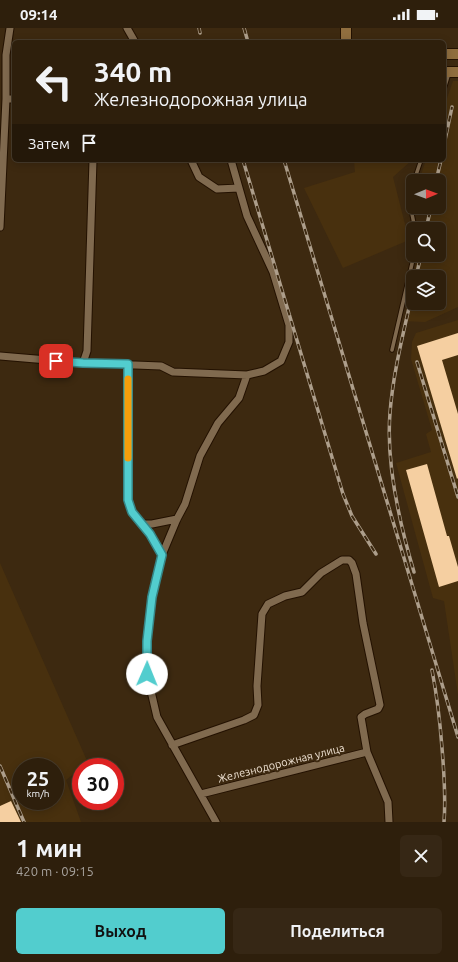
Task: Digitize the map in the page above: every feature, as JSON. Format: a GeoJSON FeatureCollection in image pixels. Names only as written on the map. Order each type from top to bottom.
{"type":"FeatureCollection","features":[{"type":"Feature","properties":{"kind":"street"},"geometry":{"type":"LineString","coordinates":[[0,227],[6,99],[6,55],[10,28]]}},
{"type":"Feature","properties":{"kind":"street"},"geometry":{"type":"LineString","coordinates":[[127,28],[134,40]]}},
{"type":"Feature","properties":{"kind":"street"},"geometry":{"type":"LineString","coordinates":[[346,28],[346,40]]}},
{"type":"Feature","properties":{"kind":"street"},"geometry":{"type":"LineString","coordinates":[[446,54],[458,54]]}},
{"type":"Feature","properties":{"kind":"street"},"geometry":{"type":"LineString","coordinates":[[6,99],[12,99]]}},
{"type":"Feature","properties":{"kind":"street"},"geometry":{"type":"LineString","coordinates":[[83,363],[87,351],[92,162]]}},
{"type":"Feature","properties":{"kind":"street"},"geometry":{"type":"LineString","coordinates":[[192,162],[199,177],[217,189],[239,188]]}},
{"type":"Feature","properties":{"kind":"street"},"geometry":{"type":"LineString","coordinates":[[0,356],[83,363],[161,366],[173,372],[247,375],[264,372],[281,362],[289,342],[288,325],[273,272],[246,216],[232,162]]}},
{"type":"Feature","properties":{"kind":"street"},"geometry":{"type":"LineString","coordinates":[[128,364],[128,500],[132,512],[143,524],[162,555]]}},
{"type":"Feature","properties":{"kind":"street"},"geometry":{"type":"LineString","coordinates":[[216,822],[157,717],[147,674],[147,641],[152,597],[162,555],[185,504],[200,456],[218,424],[239,398],[247,375]]}},
{"type":"Feature","properties":{"kind":"street"},"geometry":{"type":"LineString","coordinates":[[143,524],[152,524],[177,519]]}},
{"type":"Feature","properties":{"kind":"street"},"geometry":{"type":"LineString","coordinates":[[172,746],[254,715],[258,705],[257,686],[262,614],[268,604],[285,596],[302,592],[321,573],[342,560],[349,560],[352,563],[356,574],[363,623],[380,705],[378,709],[365,714],[361,718],[367,752],[388,802],[389,822]]}},
{"type":"Feature","properties":{"kind":"street","name":"Железнодорожная улица"},"geometry":{"type":"LineString","coordinates":[[201,794],[367,752]]}},
{"type":"Feature","properties":{"kind":"lane"},"geometry":{"type":"LineString","coordinates":[[446,83],[450,72]]}},
{"type":"Feature","properties":{"kind":"lane"},"geometry":{"type":"LineString","coordinates":[[416,174],[420,162]]}},
{"type":"Feature","properties":{"kind":"lane"},"geometry":{"type":"LineString","coordinates":[[392,350],[412,262]]}},
{"type":"Feature","properties":{"kind":"shaded area"},"geometry":{"type":"Polygon","coordinates":[[[453,81],[458,81],[458,307],[425,322],[404,321],[406,310],[446,310],[446,270],[415,270],[416,262],[446,262],[446,222],[426,222],[427,214],[446,214],[446,174],[421,174],[425,162],[446,162],[446,101],[453,81]]]}},
{"type":"Feature","properties":{"kind":"shaded area"},"geometry":{"type":"Polygon","coordinates":[[[354,162],[410,162],[393,177],[406,228],[406,241],[343,268],[304,188],[355,172],[354,162]]]}},
{"type":"Feature","properties":{"kind":"shaded area"},"geometry":{"type":"Polygon","coordinates":[[[458,320],[458,695],[444,601],[433,598],[396,463],[431,452],[426,434],[432,430],[411,359],[412,342],[416,333],[458,320]]]}},
{"type":"Feature","properties":{"kind":"shaded area"},"geometry":{"type":"Polygon","coordinates":[[[0,563],[86,758],[72,758],[72,775],[66,780],[72,797],[72,810],[77,810],[81,822],[0,822],[0,563]]]}},
{"type":"Feature","properties":{"kind":"building"},"geometry":{"type":"Polygon","coordinates":[[[458,333],[458,355],[442,360],[458,414],[457,479],[417,346],[458,333]]]}},
{"type":"Feature","properties":{"kind":"building"},"geometry":{"type":"Polygon","coordinates":[[[427,464],[447,536],[449,536],[458,567],[458,581],[439,587],[406,470],[427,464]]]}},
{"type":"Feature","properties":{"kind":"building"},"geometry":{"type":"Polygon","coordinates":[[[11,801],[12,810],[15,810],[21,822],[0,822],[0,806],[11,801]]]}},
{"type":"Feature","properties":{"kind":"railway"},"geometry":{"type":"LineString","coordinates":[[199,28],[200,33]]}},
{"type":"Feature","properties":{"kind":"railway"},"geometry":{"type":"LineString","coordinates":[[244,28],[247,40]]}},
{"type":"Feature","properties":{"kind":"railway"},"geometry":{"type":"LineString","coordinates":[[446,136],[452,107]]}},
{"type":"Feature","properties":{"kind":"railway"},"geometry":{"type":"LineString","coordinates":[[244,162],[343,494],[352,516],[376,554]]}},
{"type":"Feature","properties":{"kind":"railway"},"geometry":{"type":"LineString","coordinates":[[285,162],[458,737]]}},
{"type":"Feature","properties":{"kind":"railway"},"geometry":{"type":"LineString","coordinates":[[438,174],[441,162]]}},
{"type":"Feature","properties":{"kind":"railway"},"geometry":{"type":"LineString","coordinates":[[428,222],[429,214]]}},
{"type":"Feature","properties":{"kind":"railway"},"geometry":{"type":"LineString","coordinates":[[418,270],[419,262]]}},
{"type":"Feature","properties":{"kind":"railway"},"geometry":{"type":"LineString","coordinates":[[408,310],[391,398],[389,432],[395,493],[414,572]]}},
{"type":"Feature","properties":{"kind":"railway"},"geometry":{"type":"LineString","coordinates":[[417,362],[458,497]]}},
{"type":"Feature","properties":{"kind":"railway"},"geometry":{"type":"LineString","coordinates":[[432,670],[443,757],[445,794],[444,822]]}},
{"type":"Feature","properties":{"kind":"railway"},"geometry":{"type":"LineString","coordinates":[[0,766],[24,822]]}},
{"type":"Feature","properties":{"kind":"slow traffic"},"geometry":{"type":"LineString","coordinates":[[128,379],[128,458]]}},
{"type":"Feature","properties":{"kind":"route"},"geometry":{"type":"LineString","coordinates":[[56,361],[128,364],[128,500],[132,512],[150,534],[162,555],[152,597],[147,641],[147,674]]}}]}
